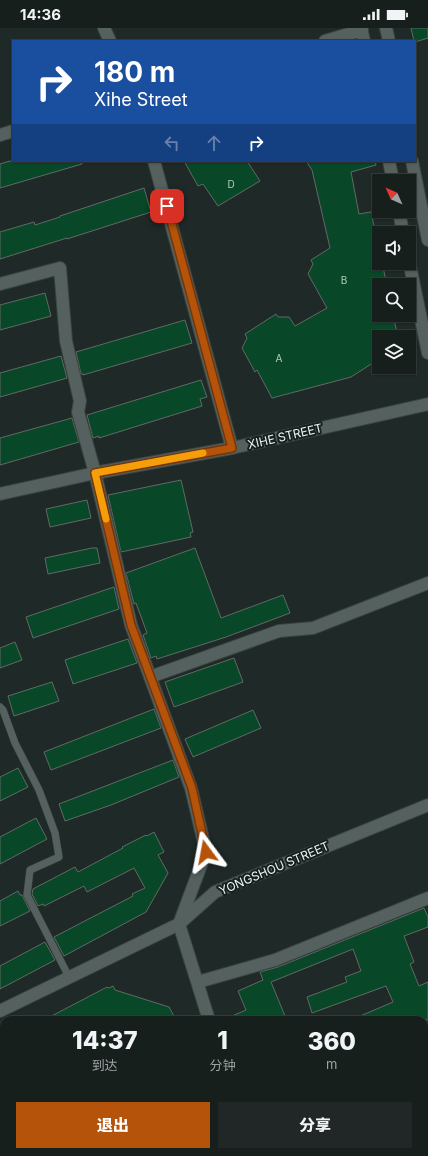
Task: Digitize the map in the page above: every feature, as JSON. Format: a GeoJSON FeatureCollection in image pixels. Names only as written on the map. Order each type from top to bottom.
{"type":"FeatureCollection","features":[{"type":"Feature","properties":{"kind":"street"},"geometry":{"type":"LineString","coordinates":[[104,28],[110,40]]}},
{"type":"Feature","properties":{"kind":"street"},"geometry":{"type":"LineString","coordinates":[[386,28],[389,40]]}},
{"type":"Feature","properties":{"kind":"street"},"geometry":{"type":"LineString","coordinates":[[330,40],[362,33]]}},
{"type":"Feature","properties":{"kind":"street"},"geometry":{"type":"LineString","coordinates":[[0,135],[12,131]]}},
{"type":"Feature","properties":{"kind":"street"},"geometry":{"type":"LineString","coordinates":[[154,162],[232,448]]}},
{"type":"Feature","properties":{"kind":"street"},"geometry":{"type":"LineString","coordinates":[[389,162],[392,174]]}},
{"type":"Feature","properties":{"kind":"street"},"geometry":{"type":"LineString","coordinates":[[412,162],[426,218],[428,240]]}},
{"type":"Feature","properties":{"kind":"street"},"geometry":{"type":"LineString","coordinates":[[0,284],[60,268],[66,341],[80,401],[78,412],[95,473],[131,625],[192,788],[206,852],[179,924],[208,1016]]}},
{"type":"Feature","properties":{"kind":"street"},"geometry":{"type":"LineString","coordinates":[[411,270],[428,353]]}},
{"type":"Feature","properties":{"kind":"street","name":"XIHE STREET"},"geometry":{"type":"LineString","coordinates":[[0,494],[95,473],[232,448],[428,404]]}},
{"type":"Feature","properties":{"kind":"street"},"geometry":{"type":"LineString","coordinates":[[150,677],[279,631],[313,628],[428,583]]}},
{"type":"Feature","properties":{"kind":"street","name":"YONGSHOU STREET"},"geometry":{"type":"LineString","coordinates":[[0,1011],[179,924],[215,892],[428,805]]}},
{"type":"Feature","properties":{"kind":"street"},"geometry":{"type":"LineString","coordinates":[[198,982],[275,960],[428,898]]}},
{"type":"Feature","properties":{"kind":"lane"},"geometry":{"type":"LineString","coordinates":[[0,707],[3,710],[15,743],[39,790],[56,832],[59,857],[30,870],[27,895],[69,977]]}},
{"type":"Feature","properties":{"kind":"building"},"geometry":{"type":"Polygon","coordinates":[[[411,28],[428,28],[428,38],[416,42],[416,40],[414,40],[411,28]]]}},
{"type":"Feature","properties":{"kind":"building"},"geometry":{"type":"Polygon","coordinates":[[[12,161],[81,162],[82,164],[0,188],[0,164],[12,161]]]}},
{"type":"Feature","properties":{"kind":"building"},"geometry":{"type":"Polygon","coordinates":[[[185,162],[248,162],[260,181],[218,206],[203,184],[198,186],[185,162]]]}},
{"type":"Feature","properties":{"kind":"building"},"geometry":{"type":"Polygon","coordinates":[[[307,162],[375,162],[376,165],[351,172],[359,214],[371,212],[374,226],[372,226],[372,270],[384,270],[385,278],[372,278],[372,322],[395,322],[396,330],[372,330],[372,364],[351,377],[272,398],[257,370],[255,372],[242,348],[247,338],[245,334],[276,314],[278,317],[289,317],[295,326],[327,308],[308,274],[313,264],[311,260],[330,248],[312,170],[307,162]]]}},
{"type":"Feature","properties":{"kind":"building"},"geometry":{"type":"Polygon","coordinates":[[[144,188],[151,212],[0,259],[0,232],[34,222],[35,225],[144,188]]]}},
{"type":"Feature","properties":{"kind":"building"},"geometry":{"type":"Polygon","coordinates":[[[45,293],[51,316],[0,330],[0,305],[45,293]]]}},
{"type":"Feature","properties":{"kind":"building"},"geometry":{"type":"Polygon","coordinates":[[[185,320],[192,343],[83,375],[81,374],[76,352],[185,320]]]}},
{"type":"Feature","properties":{"kind":"building"},"geometry":{"type":"Polygon","coordinates":[[[61,356],[67,378],[0,397],[0,373],[61,356]]]}},
{"type":"Feature","properties":{"kind":"building"},"geometry":{"type":"Polygon","coordinates":[[[201,380],[207,397],[200,399],[202,406],[99,438],[99,436],[93,438],[87,415],[201,380]]]}},
{"type":"Feature","properties":{"kind":"building"},"geometry":{"type":"Polygon","coordinates":[[[72,418],[79,442],[0,465],[0,438],[72,418]]]}},
{"type":"Feature","properties":{"kind":"building"},"geometry":{"type":"Polygon","coordinates":[[[181,480],[193,532],[190,533],[191,537],[121,552],[108,495],[181,480]]]}},
{"type":"Feature","properties":{"kind":"building"},"geometry":{"type":"Polygon","coordinates":[[[87,500],[91,518],[50,527],[46,509],[87,500]]]}},
{"type":"Feature","properties":{"kind":"building"},"geometry":{"type":"Polygon","coordinates":[[[97,548],[100,563],[48,574],[45,558],[97,548]]]}},
{"type":"Feature","properties":{"kind":"building"},"geometry":{"type":"Polygon","coordinates":[[[195,548],[221,618],[283,595],[290,613],[226,637],[157,659],[156,656],[151,658],[143,635],[147,633],[136,603],[134,604],[126,573],[195,548]]]}},
{"type":"Feature","properties":{"kind":"building"},"geometry":{"type":"Polygon","coordinates":[[[114,587],[119,609],[33,638],[26,617],[114,587]]]}},
{"type":"Feature","properties":{"kind":"building"},"geometry":{"type":"Polygon","coordinates":[[[128,639],[137,663],[73,684],[65,660],[128,639]]]}},
{"type":"Feature","properties":{"kind":"building"},"geometry":{"type":"Polygon","coordinates":[[[15,642],[22,660],[0,668],[0,648],[15,642]]]}},
{"type":"Feature","properties":{"kind":"building"},"geometry":{"type":"Polygon","coordinates":[[[234,658],[243,682],[174,707],[165,682],[234,658]]]}},
{"type":"Feature","properties":{"kind":"building"},"geometry":{"type":"Polygon","coordinates":[[[52,682],[59,701],[14,716],[8,696],[52,682]]]}},
{"type":"Feature","properties":{"kind":"building"},"geometry":{"type":"Polygon","coordinates":[[[154,709],[161,728],[51,770],[44,752],[154,709]]]}},
{"type":"Feature","properties":{"kind":"building"},"geometry":{"type":"Polygon","coordinates":[[[253,710],[261,728],[193,757],[185,739],[253,710]]]}},
{"type":"Feature","properties":{"kind":"building"},"geometry":{"type":"Polygon","coordinates":[[[173,760],[179,777],[111,805],[65,821],[59,804],[173,760]]]}},
{"type":"Feature","properties":{"kind":"building"},"geometry":{"type":"Polygon","coordinates":[[[18,768],[28,787],[0,801],[0,777],[18,768]]]}},
{"type":"Feature","properties":{"kind":"building"},"geometry":{"type":"Polygon","coordinates":[[[36,818],[47,839],[0,864],[0,837],[36,818]]]}},
{"type":"Feature","properties":{"kind":"building"},"geometry":{"type":"Polygon","coordinates":[[[154,832],[164,852],[158,855],[168,873],[146,912],[64,956],[54,937],[133,896],[132,894],[145,888],[134,868],[87,892],[84,886],[44,906],[43,904],[38,906],[32,894],[33,889],[75,867],[78,872],[123,848],[122,847],[154,832]]]}},
{"type":"Feature","properties":{"kind":"building"},"geometry":{"type":"Polygon","coordinates":[[[18,891],[20,895],[22,895],[30,911],[0,926],[0,901],[18,891]]]}},
{"type":"Feature","properties":{"kind":"building"},"geometry":{"type":"Polygon","coordinates":[[[424,908],[428,917],[428,927],[404,936],[414,962],[410,964],[419,986],[428,982],[428,1016],[360,1016],[393,1002],[386,986],[312,1013],[307,997],[347,982],[345,977],[361,971],[353,949],[271,982],[285,1016],[232,1016],[246,1010],[238,991],[263,980],[260,972],[278,967],[424,908]]]}},
{"type":"Feature","properties":{"kind":"building"},"geometry":{"type":"Polygon","coordinates":[[[45,942],[55,960],[0,989],[0,966],[45,942]]]}},
{"type":"Feature","properties":{"kind":"building"},"geometry":{"type":"Polygon","coordinates":[[[113,986],[115,990],[169,1007],[174,1016],[52,1016],[107,987],[109,988],[113,986]]]}},
{"type":"Feature","properties":{"kind":"slow traffic"},"geometry":{"type":"LineString","coordinates":[[106,519],[95,473],[203,453]]}},
{"type":"Feature","properties":{"kind":"route"},"geometry":{"type":"LineString","coordinates":[[167,206],[232,448],[95,473],[131,625],[192,788],[206,852]]}}]}
